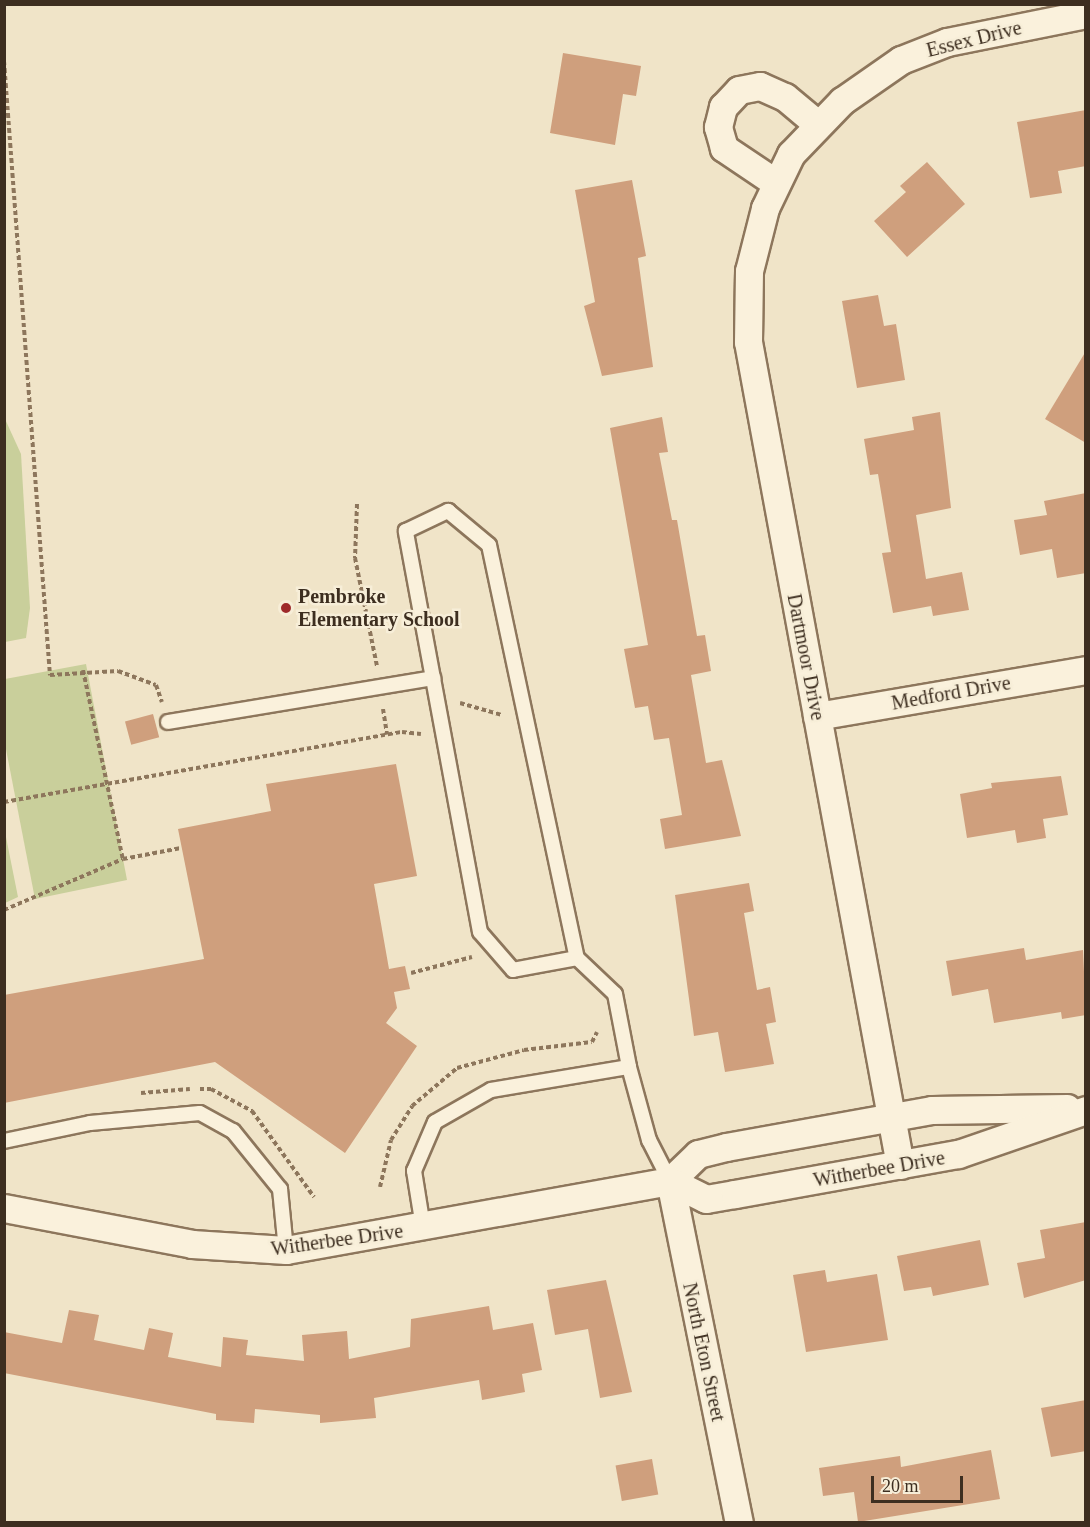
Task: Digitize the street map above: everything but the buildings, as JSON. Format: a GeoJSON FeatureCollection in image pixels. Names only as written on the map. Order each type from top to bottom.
{"type":"FeatureCollection","features":[{"type":"Feature","properties":{"kind":"street","name":"Essex Drive"},"geometry":{"type":"LineString","coordinates":[[791,154],[816,123],[873,78],[919,52],[1086,14]]}},
{"type":"Feature","properties":{"kind":"street"},"geometry":{"type":"LineString","coordinates":[[776,183],[724,148],[718,127],[723,107],[739,90],[759,87],[785,97],[816,123]]}},
{"type":"Feature","properties":{"kind":"street","name":"Dartmoor Drive"},"geometry":{"type":"LineString","coordinates":[[791,154],[776,183],[756,238],[746,319],[900,1165]]}},
{"type":"Feature","properties":{"kind":"street","name":"Medford Drive"},"geometry":{"type":"LineString","coordinates":[[817,716],[1086,670]]}},
{"type":"Feature","properties":{"kind":"street","name":"Witherbee Drive"},"geometry":{"type":"LineString","coordinates":[[4,1208],[192,1244],[286,1250],[670,1181],[698,1154],[891,1117],[932,1110],[1086,1109]]}},
{"type":"Feature","properties":{"kind":"street","name":"Witherbee Drive"},"geometry":{"type":"LineString","coordinates":[[670,1181],[706,1199],[958,1154],[1086,1109]]}},
{"type":"Feature","properties":{"kind":"street","name":"North Eton Street"},"geometry":{"type":"LineString","coordinates":[[670,1181],[739,1522]]}},
{"type":"Feature","properties":{"kind":"lane"},"geometry":{"type":"LineString","coordinates":[[577,958],[513,970],[480,932],[406,531],[448,511],[489,545],[577,958],[615,994],[629,1067],[649,1140],[670,1181]]}},
{"type":"Feature","properties":{"kind":"lane"},"geometry":{"type":"LineString","coordinates":[[168,722],[433,678]]}},
{"type":"Feature","properties":{"kind":"lane"},"geometry":{"type":"LineString","coordinates":[[423,1227],[414,1171],[435,1122],[491,1090],[629,1067]]}},
{"type":"Feature","properties":{"kind":"lane"},"geometry":{"type":"LineString","coordinates":[[4,1141],[90,1123],[200,1113],[233,1131],[280,1189],[286,1250]]}},
{"type":"Feature","properties":{"kind":"path"},"geometry":{"type":"LineString","coordinates":[[4,61],[50,675],[83,670],[118,671],[156,685],[168,722]]}},
{"type":"Feature","properties":{"kind":"path"},"geometry":{"type":"LineString","coordinates":[[357,504],[355,558],[381,686],[387,735]]}},
{"type":"Feature","properties":{"kind":"path"},"geometry":{"type":"LineString","coordinates":[[83,670],[123,859]]}},
{"type":"Feature","properties":{"kind":"path"},"geometry":{"type":"LineString","coordinates":[[4,802],[387,735],[422,734],[441,720],[456,702],[527,722]]}},
{"type":"Feature","properties":{"kind":"path"},"geometry":{"type":"LineString","coordinates":[[4,910],[123,859],[181,848]]}},
{"type":"Feature","properties":{"kind":"path"},"geometry":{"type":"LineString","coordinates":[[411,973],[471,958],[489,942]]}},
{"type":"Feature","properties":{"kind":"green space"},"geometry":{"type":"Polygon","coordinates":[[[5,419],[21,454],[30,608],[26,638],[5,642],[5,419]]]}},
{"type":"Feature","properties":{"kind":"green space"},"geometry":{"type":"Polygon","coordinates":[[[86,664],[127,880],[35,899],[5,744],[5,679],[86,664]]]}},
{"type":"Feature","properties":{"kind":"green space"},"geometry":{"type":"Polygon","coordinates":[[[5,832],[18,897],[4,903],[5,832]]]}},
{"type":"Feature","properties":{"kind":"place","name":"Pembroke Elementary School"},"geometry":{"type":"Point","coordinates":[286,608]}}]}
